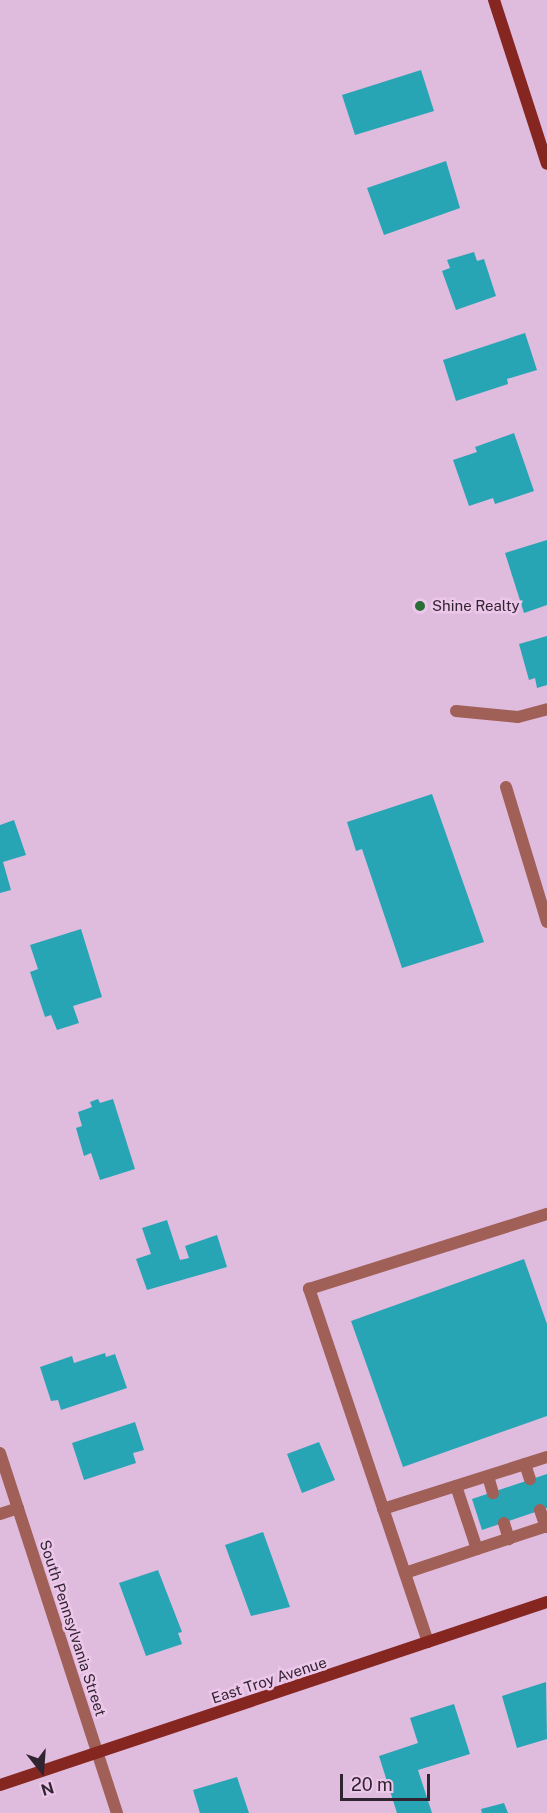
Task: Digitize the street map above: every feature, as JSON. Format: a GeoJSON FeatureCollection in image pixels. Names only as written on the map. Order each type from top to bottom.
{"type":"FeatureCollection","features":[{"type":"Feature","properties":{"kind":"main road"},"geometry":{"type":"LineString","coordinates":[[494,0],[547,164]]}},
{"type":"Feature","properties":{"kind":"main road","name":"East Troy Avenue"},"geometry":{"type":"LineString","coordinates":[[0,1785],[547,1602]]}},
{"type":"Feature","properties":{"kind":"street"},"geometry":{"type":"LineString","coordinates":[[456,711],[518,717],[547,710]]}},
{"type":"Feature","properties":{"kind":"street"},"geometry":{"type":"LineString","coordinates":[[506,787],[547,922]]}},
{"type":"Feature","properties":{"kind":"street"},"geometry":{"type":"LineString","coordinates":[[428,1642],[309,1289],[547,1214]]}},
{"type":"Feature","properties":{"kind":"street","name":"South Pennsylvania Street"},"geometry":{"type":"LineString","coordinates":[[0,1454],[117,1813]]}},
{"type":"Feature","properties":{"kind":"street"},"geometry":{"type":"LineString","coordinates":[[383,1509],[547,1456]]}},
{"type":"Feature","properties":{"kind":"street"},"geometry":{"type":"LineString","coordinates":[[525,1464],[530,1479]]}},
{"type":"Feature","properties":{"kind":"street"},"geometry":{"type":"LineString","coordinates":[[488,1476],[493,1493]]}},
{"type":"Feature","properties":{"kind":"street"},"geometry":{"type":"LineString","coordinates":[[456,1486],[477,1550]]}},
{"type":"Feature","properties":{"kind":"street"},"geometry":{"type":"LineString","coordinates":[[0,1514],[18,1508]]}},
{"type":"Feature","properties":{"kind":"street"},"geometry":{"type":"LineString","coordinates":[[405,1573],[546,1527],[540,1510]]}},
{"type":"Feature","properties":{"kind":"street"},"geometry":{"type":"LineString","coordinates":[[504,1523],[509,1539]]}},
{"type":"Feature","properties":{"kind":"building"},"geometry":{"type":"Polygon","coordinates":[[[421,70],[434,111],[355,135],[342,95],[421,70]]]}},
{"type":"Feature","properties":{"kind":"building"},"geometry":{"type":"Polygon","coordinates":[[[446,161],[460,208],[384,235],[367,188],[446,161]]]}},
{"type":"Feature","properties":{"kind":"building"},"geometry":{"type":"Polygon","coordinates":[[[474,252],[477,261],[484,259],[496,296],[456,310],[442,271],[450,268],[447,260],[474,252]]]}},
{"type":"Feature","properties":{"kind":"building"},"geometry":{"type":"Polygon","coordinates":[[[525,333],[537,370],[507,379],[508,384],[456,401],[443,360],[525,333]]]}},
{"type":"Feature","properties":{"kind":"building"},"geometry":{"type":"Polygon","coordinates":[[[514,433],[534,491],[495,504],[493,498],[469,506],[453,460],[477,452],[475,447],[514,433]]]}},
{"type":"Feature","properties":{"kind":"building"},"geometry":{"type":"Polygon","coordinates":[[[547,540],[547,605],[524,613],[505,553],[547,540]]]}},
{"type":"Feature","properties":{"kind":"building"},"geometry":{"type":"Polygon","coordinates":[[[547,636],[547,685],[537,688],[535,678],[529,680],[519,644],[547,636]]]}},
{"type":"Feature","properties":{"kind":"building"},"geometry":{"type":"Polygon","coordinates":[[[432,794],[484,942],[402,968],[362,849],[356,851],[347,822],[432,794]]]}},
{"type":"Feature","properties":{"kind":"building"},"geometry":{"type":"Polygon","coordinates":[[[14,820],[26,855],[3,862],[11,890],[0,893],[0,825],[14,820]]]}},
{"type":"Feature","properties":{"kind":"building"},"geometry":{"type":"Polygon","coordinates":[[[81,929],[102,997],[73,1006],[79,1023],[57,1030],[51,1015],[45,1017],[30,972],[38,969],[30,945],[81,929]]]}},
{"type":"Feature","properties":{"kind":"building"},"geometry":{"type":"Polygon","coordinates":[[[98,1099],[100,1103],[113,1099],[135,1169],[100,1180],[91,1153],[84,1156],[76,1128],[82,1126],[78,1112],[92,1107],[90,1102],[98,1099]]]}},
{"type":"Feature","properties":{"kind":"building"},"geometry":{"type":"Polygon","coordinates":[[[167,1220],[180,1260],[189,1258],[185,1246],[217,1235],[227,1267],[147,1290],[136,1259],[151,1254],[142,1228],[167,1220]]]}},
{"type":"Feature","properties":{"kind":"building"},"geometry":{"type":"Polygon","coordinates":[[[524,1259],[547,1324],[547,1416],[403,1467],[351,1321],[524,1259]]]}},
{"type":"Feature","properties":{"kind":"building"},"geometry":{"type":"Polygon","coordinates":[[[105,1353],[106,1357],[115,1354],[127,1388],[61,1410],[58,1400],[51,1401],[40,1367],[72,1356],[74,1363],[105,1353]]]}},
{"type":"Feature","properties":{"kind":"building"},"geometry":{"type":"Polygon","coordinates":[[[135,1422],[144,1450],[133,1453],[136,1463],[84,1480],[72,1443],[135,1422]]]}},
{"type":"Feature","properties":{"kind":"building"},"geometry":{"type":"Polygon","coordinates":[[[319,1442],[335,1480],[302,1493],[287,1454],[319,1442]]]}},
{"type":"Feature","properties":{"kind":"building"},"geometry":{"type":"Polygon","coordinates":[[[547,1474],[547,1508],[482,1530],[472,1499],[547,1474]]]}},
{"type":"Feature","properties":{"kind":"building"},"geometry":{"type":"Polygon","coordinates":[[[263,1532],[290,1607],[251,1616],[225,1545],[263,1532]]]}},
{"type":"Feature","properties":{"kind":"building"},"geometry":{"type":"Polygon","coordinates":[[[158,1570],[182,1632],[178,1633],[182,1644],[146,1656],[119,1583],[158,1570]]]}},
{"type":"Feature","properties":{"kind":"building"},"geometry":{"type":"Polygon","coordinates":[[[546,1682],[547,1739],[517,1748],[502,1696],[546,1682]]]}},
{"type":"Feature","properties":{"kind":"building"},"geometry":{"type":"Polygon","coordinates":[[[454,1704],[470,1754],[418,1770],[432,1813],[397,1813],[379,1756],[418,1743],[410,1718],[454,1704]]]}},
{"type":"Feature","properties":{"kind":"building"},"geometry":{"type":"Polygon","coordinates":[[[237,1777],[249,1813],[200,1813],[193,1790],[237,1777]]]}},
{"type":"Feature","properties":{"kind":"building"},"geometry":{"type":"Polygon","coordinates":[[[504,1803],[508,1813],[482,1813],[481,1809],[504,1803]]]}},
{"type":"Feature","properties":{"kind":"place","name":"Shine Realty"},"geometry":{"type":"Point","coordinates":[420,606]}}]}
